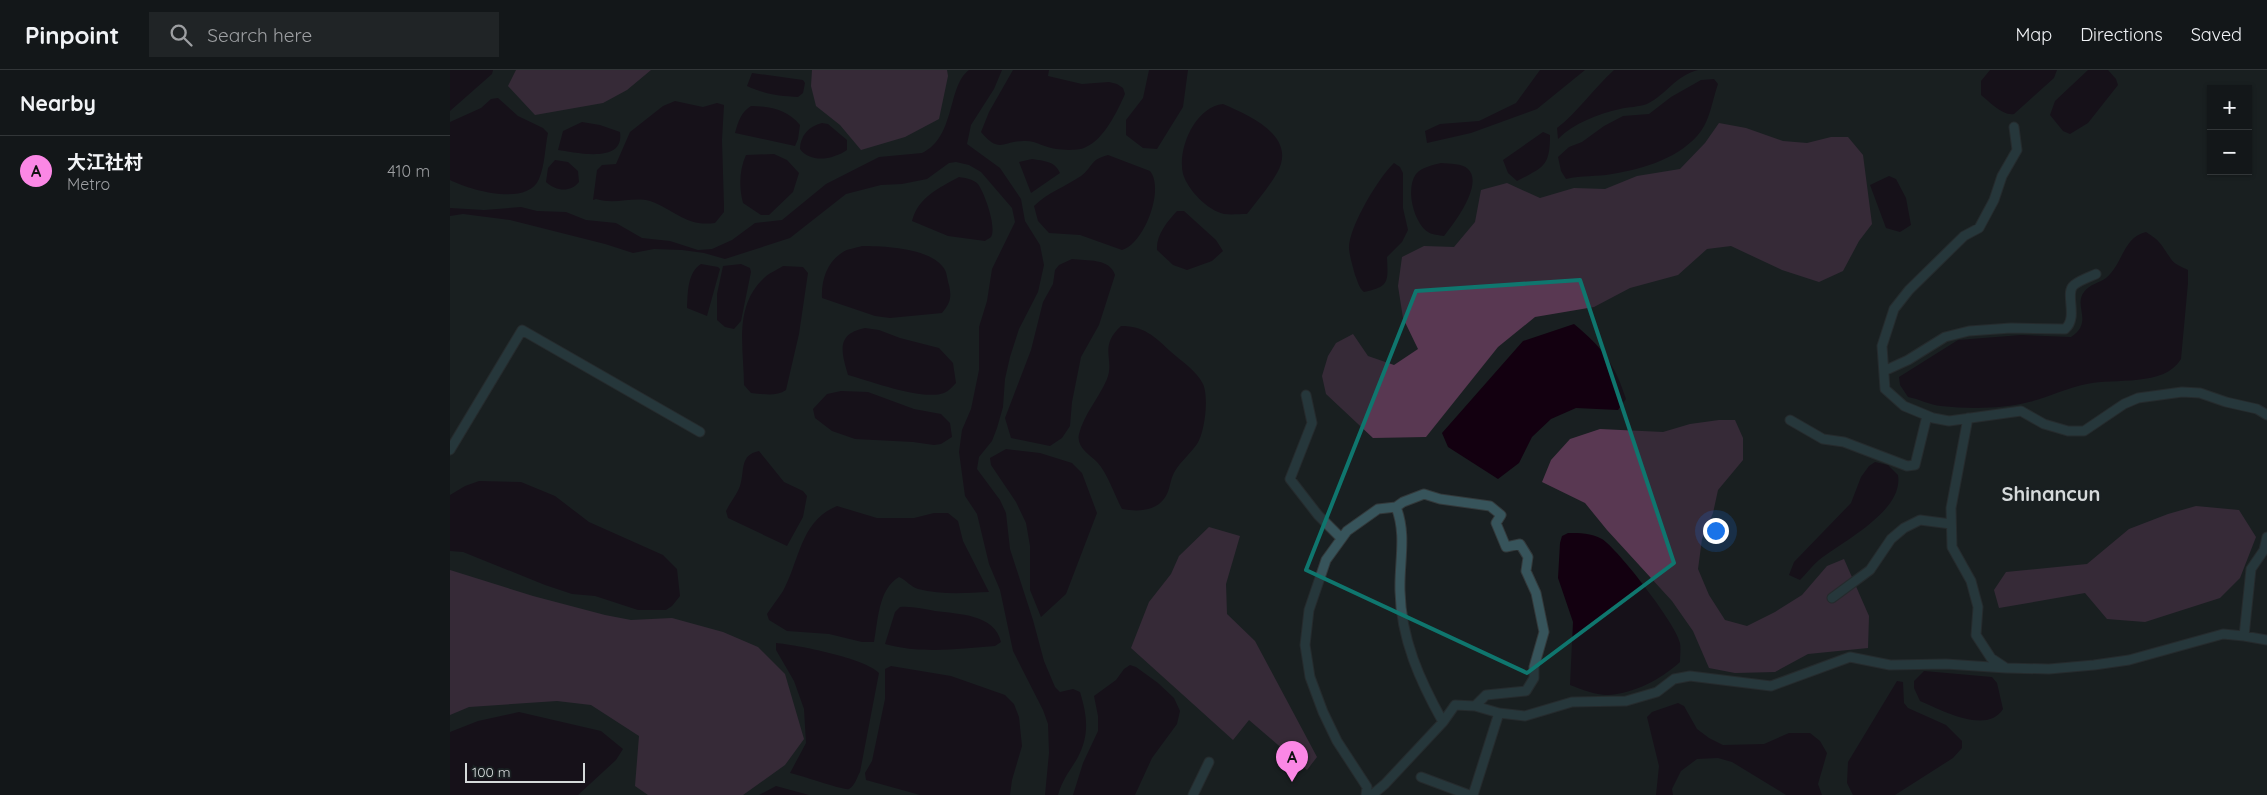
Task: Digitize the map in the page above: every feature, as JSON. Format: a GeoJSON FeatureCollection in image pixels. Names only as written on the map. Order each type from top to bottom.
{"type":"FeatureCollection","features":[{"type":"Feature","properties":{"kind":"street"},"geometry":{"type":"LineString","coordinates":[[2014,127],[2017,150],[2002,176],[1994,200],[1979,228],[1964,236],[1909,290],[1894,309],[1882,346],[1885,388],[1904,406],[1927,416],[1949,421],[2021,411],[2044,424],[2068,431],[2084,431],[2124,404],[2138,398],[2182,392],[2200,393],[2226,402],[2257,409],[2267,415]]}},
{"type":"Feature","properties":{"kind":"street"},"geometry":{"type":"LineString","coordinates":[[1884,371],[1908,360],[1945,337],[1968,331],[1986,329],[2065,330],[2072,318],[2070,290],[2073,285],[2096,274]]}},
{"type":"Feature","properties":{"kind":"street"},"geometry":{"type":"LineString","coordinates":[[450,450],[522,330],[700,432]]}},
{"type":"Feature","properties":{"kind":"street"},"geometry":{"type":"LineString","coordinates":[[1306,395],[1312,423],[1290,479],[1318,515],[1342,538]]}},
{"type":"Feature","properties":{"kind":"street"},"geometry":{"type":"LineString","coordinates":[[1790,420],[1823,439],[1844,442],[1907,466],[1915,465],[1927,416]]}},
{"type":"Feature","properties":{"kind":"street"},"geometry":{"type":"LineString","coordinates":[[1968,418],[1951,508],[1952,547],[1971,581],[1978,607],[1976,635],[1991,658],[2006,668]]}},
{"type":"Feature","properties":{"kind":"street"},"geometry":{"type":"LineString","coordinates":[[1366,795],[1367,787],[1337,741],[1323,712],[1310,677],[1305,645],[1309,610],[1326,560],[1347,531],[1378,510],[1396,508],[1403,502],[1424,494],[1449,501],[1490,506],[1501,515],[1496,523],[1506,547],[1520,544],[1528,558],[1526,571],[1536,594],[1544,632],[1534,667],[1534,678],[1526,691],[1486,695],[1475,706]]}},
{"type":"Feature","properties":{"kind":"street"},"geometry":{"type":"LineString","coordinates":[[1396,508],[1402,521],[1403,551],[1400,591],[1408,648],[1426,693],[1443,722]]}},
{"type":"Feature","properties":{"kind":"street"},"geometry":{"type":"LineString","coordinates":[[1832,598],[1870,570],[1891,540],[1904,528],[1920,520],[1952,524]]}},
{"type":"Feature","properties":{"kind":"street"},"geometry":{"type":"LineString","coordinates":[[2244,636],[2251,570],[2264,550],[2267,538]]}},
{"type":"Feature","properties":{"kind":"street"},"geometry":{"type":"LineString","coordinates":[[1372,795],[1386,784],[1443,722],[1455,706],[1475,706],[1499,714],[1525,716],[1572,702],[1626,701],[1657,692],[1674,679],[1690,676],[1771,686],[1850,657],[1890,665],[1946,664],[2049,669],[2129,660],[2224,634],[2267,640]]}},
{"type":"Feature","properties":{"kind":"street"},"geometry":{"type":"LineString","coordinates":[[1421,777],[1471,795],[1499,714]]}},
{"type":"Feature","properties":{"kind":"street"},"geometry":{"type":"LineString","coordinates":[[1193,795],[1209,762]]}},
{"type":"Feature","properties":{"kind":"highlighted area"},"geometry":{"type":"Polygon","coordinates":[[[1580,280],[1674,563],[1527,673],[1306,570],[1416,291],[1580,280]]]}},
{"type":"Feature","properties":{"kind":"shaded area"},"geometry":{"type":"Polygon","coordinates":[[[450,70],[493,70],[492,74],[450,111],[450,70]]]}},
{"type":"Feature","properties":{"kind":"shaded area"},"geometry":{"type":"Polygon","coordinates":[[[516,70],[651,70],[627,90],[603,103],[535,115],[508,86],[516,70]]]}},
{"type":"Feature","properties":{"kind":"shaded area"},"geometry":{"type":"Polygon","coordinates":[[[812,70],[947,70],[948,76],[939,119],[905,137],[861,150],[840,125],[816,106],[811,86],[812,70]]]}},
{"type":"Feature","properties":{"kind":"shaded area"},"geometry":{"type":"Polygon","coordinates":[[[969,70],[1002,70],[994,89],[971,125],[967,144],[1000,168],[1021,199],[1025,221],[1040,245],[1044,265],[1038,292],[1019,329],[1010,357],[1005,379],[1003,407],[997,428],[992,441],[979,457],[977,469],[1000,500],[1006,513],[1010,549],[1044,661],[1055,687],[1060,692],[1073,689],[1080,692],[1082,700],[1086,717],[1086,732],[1082,749],[1064,779],[1058,795],[1045,795],[1049,753],[1048,724],[1043,710],[1013,651],[1000,590],[989,564],[977,514],[965,496],[959,452],[962,430],[971,409],[979,370],[979,327],[987,301],[992,269],[1015,222],[1012,208],[981,172],[969,165],[956,162],[949,163],[927,179],[902,184],[881,185],[846,194],[790,238],[725,259],[704,253],[682,250],[654,249],[633,253],[510,220],[463,214],[450,216],[450,208],[484,210],[521,207],[537,211],[566,212],[586,220],[616,223],[642,238],[670,241],[698,250],[712,249],[732,240],[755,223],[782,220],[826,184],[879,157],[922,153],[941,136],[957,87],[969,70]]]}},
{"type":"Feature","properties":{"kind":"shaded area"},"geometry":{"type":"Polygon","coordinates":[[[1013,70],[1049,70],[1048,76],[1082,84],[1109,82],[1123,88],[1125,94],[1114,117],[1099,138],[1083,148],[1071,150],[1056,149],[1026,141],[998,145],[987,139],[981,132],[989,112],[1013,70]]]}},
{"type":"Feature","properties":{"kind":"shaded area"},"geometry":{"type":"Polygon","coordinates":[[[1149,70],[1188,70],[1183,107],[1157,149],[1143,148],[1126,135],[1126,120],[1143,98],[1149,70]]]}},
{"type":"Feature","properties":{"kind":"shaded area"},"geometry":{"type":"Polygon","coordinates":[[[1540,70],[1585,70],[1537,109],[1471,133],[1427,143],[1425,131],[1440,124],[1479,121],[1516,103],[1540,70]]]}},
{"type":"Feature","properties":{"kind":"shaded area"},"geometry":{"type":"Polygon","coordinates":[[[1614,70],[1698,70],[1683,76],[1647,104],[1595,116],[1571,128],[1558,139],[1557,128],[1572,115],[1614,70]]]}},
{"type":"Feature","properties":{"kind":"shaded area"},"geometry":{"type":"Polygon","coordinates":[[[1990,70],[2057,70],[2054,78],[2014,114],[2010,114],[1996,108],[1981,95],[1981,81],[1990,70]]]}},
{"type":"Feature","properties":{"kind":"shaded area"},"geometry":{"type":"Polygon","coordinates":[[[2088,70],[2108,70],[2116,79],[2118,85],[2088,123],[2070,134],[2063,131],[2050,115],[2055,101],[2088,70]]]}},
{"type":"Feature","properties":{"kind":"shaded area"},"geometry":{"type":"Polygon","coordinates":[[[752,73],[803,80],[805,83],[803,93],[798,97],[791,97],[753,89],[747,86],[752,73]]]}},
{"type":"Feature","properties":{"kind":"shaded area"},"geometry":{"type":"Polygon","coordinates":[[[1714,79],[1718,84],[1707,121],[1693,140],[1683,148],[1661,161],[1636,169],[1606,175],[1566,179],[1561,171],[1558,157],[1569,147],[1582,142],[1604,126],[1623,116],[1649,114],[1671,97],[1701,80],[1714,79]]]}},
{"type":"Feature","properties":{"kind":"shaded area"},"geometry":{"type":"Polygon","coordinates":[[[498,98],[518,116],[543,128],[548,133],[544,162],[539,179],[533,187],[523,192],[498,194],[471,188],[450,180],[450,122],[481,108],[491,99],[498,98]]]}},
{"type":"Feature","properties":{"kind":"shaded area"},"geometry":{"type":"Polygon","coordinates":[[[675,101],[703,107],[717,103],[724,105],[722,140],[724,212],[715,223],[696,223],[650,201],[637,199],[593,200],[597,170],[602,165],[616,164],[630,132],[663,106],[675,101]]]}},
{"type":"Feature","properties":{"kind":"shaded area"},"geometry":{"type":"Polygon","coordinates":[[[1223,104],[1257,121],[1268,129],[1276,138],[1281,148],[1282,160],[1277,173],[1247,214],[1224,214],[1211,208],[1194,193],[1183,174],[1183,153],[1190,131],[1204,113],[1213,107],[1223,104]]]}},
{"type":"Feature","properties":{"kind":"shaded area"},"geometry":{"type":"Polygon","coordinates":[[[751,106],[778,110],[795,120],[800,125],[795,146],[735,133],[742,114],[751,106]]]}},
{"type":"Feature","properties":{"kind":"shaded area"},"geometry":{"type":"Polygon","coordinates":[[[582,122],[600,125],[620,132],[619,142],[615,149],[607,153],[597,154],[558,150],[563,131],[582,122]]]}},
{"type":"Feature","properties":{"kind":"shaded area"},"geometry":{"type":"Polygon","coordinates":[[[822,123],[828,124],[847,140],[847,150],[836,156],[823,159],[810,157],[800,149],[800,144],[806,132],[813,126],[822,123]]]}},
{"type":"Feature","properties":{"kind":"shaded area"},"geometry":{"type":"Polygon","coordinates":[[[1719,123],[1746,128],[1783,141],[1807,143],[1831,137],[1848,137],[1863,155],[1872,224],[1859,241],[1843,271],[1819,282],[1782,270],[1731,246],[1707,249],[1678,275],[1630,288],[1594,307],[1535,317],[1498,347],[1426,437],[1373,438],[1326,394],[1322,376],[1328,356],[1336,343],[1353,334],[1368,356],[1394,365],[1418,349],[1403,318],[1398,286],[1402,257],[1424,246],[1454,247],[1475,222],[1481,190],[1507,183],[1540,198],[1574,188],[1605,189],[1637,176],[1680,169],[1705,143],[1719,123]]]}},
{"type":"Feature","properties":{"kind":"shaded area"},"geometry":{"type":"Polygon","coordinates":[[[1543,132],[1550,135],[1547,159],[1534,172],[1517,181],[1508,173],[1503,160],[1543,132]]]}},
{"type":"Feature","properties":{"kind":"shaded area"},"geometry":{"type":"Polygon","coordinates":[[[774,154],[787,160],[799,173],[793,192],[769,215],[761,215],[743,203],[740,185],[742,167],[746,155],[774,154]]]}},
{"type":"Feature","properties":{"kind":"shaded area"},"geometry":{"type":"Polygon","coordinates":[[[1108,155],[1150,171],[1154,179],[1154,202],[1150,215],[1138,238],[1130,246],[1122,250],[1080,235],[1049,233],[1038,221],[1034,206],[1045,197],[1081,176],[1095,161],[1108,155]]]}},
{"type":"Feature","properties":{"kind":"shaded area"},"geometry":{"type":"Polygon","coordinates":[[[1032,159],[1052,164],[1060,173],[1031,193],[1019,162],[1032,159]]]}},
{"type":"Feature","properties":{"kind":"shaded area"},"geometry":{"type":"Polygon","coordinates":[[[555,160],[568,162],[578,171],[579,182],[575,186],[563,190],[546,182],[548,168],[555,160]]]}},
{"type":"Feature","properties":{"kind":"shaded area"},"geometry":{"type":"Polygon","coordinates":[[[1394,163],[1400,167],[1403,173],[1403,208],[1408,230],[1402,242],[1387,257],[1386,282],[1379,288],[1364,292],[1359,285],[1352,266],[1349,249],[1350,240],[1366,203],[1394,163]]]}},
{"type":"Feature","properties":{"kind":"shaded area"},"geometry":{"type":"Polygon","coordinates":[[[1441,163],[1463,166],[1468,169],[1472,176],[1470,194],[1466,204],[1444,236],[1431,234],[1423,228],[1415,214],[1411,197],[1411,188],[1416,174],[1424,168],[1441,163]]]}},
{"type":"Feature","properties":{"kind":"shaded area"},"geometry":{"type":"Polygon","coordinates":[[[1889,176],[1896,179],[1906,198],[1911,225],[1900,232],[1886,228],[1870,185],[1889,176]]]}},
{"type":"Feature","properties":{"kind":"shaded area"},"geometry":{"type":"Polygon","coordinates":[[[959,177],[976,182],[983,194],[992,226],[991,237],[985,241],[948,236],[912,221],[924,199],[937,189],[959,177]]]}},
{"type":"Feature","properties":{"kind":"shaded area"},"geometry":{"type":"Polygon","coordinates":[[[1177,211],[1184,211],[1216,240],[1223,251],[1212,261],[1187,270],[1173,265],[1157,250],[1160,234],[1177,211]]]}},
{"type":"Feature","properties":{"kind":"shaded area"},"geometry":{"type":"Polygon","coordinates":[[[2146,232],[2158,241],[2174,262],[2188,270],[2181,359],[2173,368],[2151,378],[2098,382],[2029,402],[1985,408],[1937,405],[1908,397],[1900,385],[1899,377],[1958,340],[2021,335],[2071,337],[2081,326],[2081,297],[2086,289],[2106,278],[2116,266],[2132,239],[2146,232]]]}},
{"type":"Feature","properties":{"kind":"shaded area"},"geometry":{"type":"Polygon","coordinates":[[[862,246],[906,249],[928,256],[936,261],[945,271],[950,290],[950,300],[942,313],[890,318],[875,316],[822,298],[824,278],[829,266],[837,256],[845,251],[862,246]]]}},
{"type":"Feature","properties":{"kind":"shaded area"},"geometry":{"type":"Polygon","coordinates":[[[1072,259],[1103,263],[1115,275],[1099,325],[1081,357],[1072,402],[1070,426],[1062,438],[1050,446],[1011,438],[1005,418],[1031,350],[1043,302],[1053,284],[1055,270],[1059,265],[1072,259]]]}},
{"type":"Feature","properties":{"kind":"shaded area"},"geometry":{"type":"Polygon","coordinates":[[[701,264],[720,269],[707,316],[687,308],[691,278],[696,268],[701,264]]]}},
{"type":"Feature","properties":{"kind":"shaded area"},"geometry":{"type":"Polygon","coordinates":[[[741,264],[750,268],[751,272],[741,321],[734,329],[725,327],[717,320],[717,294],[723,266],[741,264]]]}},
{"type":"Feature","properties":{"kind":"shaded area"},"geometry":{"type":"Polygon","coordinates":[[[783,266],[803,267],[808,273],[799,334],[786,390],[774,394],[751,393],[744,385],[742,329],[744,315],[754,289],[766,276],[783,266]]]}},
{"type":"Feature","properties":{"kind":"shaded area"},"geometry":{"type":"Polygon","coordinates":[[[1574,324],[1592,340],[1612,366],[1626,399],[1618,410],[1576,408],[1551,419],[1532,437],[1519,463],[1498,479],[1448,447],[1442,433],[1523,341],[1574,324]]]}},
{"type":"Feature","properties":{"kind":"shaded area"},"geometry":{"type":"Polygon","coordinates":[[[1121,326],[1142,330],[1159,341],[1197,375],[1203,384],[1206,397],[1204,423],[1200,439],[1175,471],[1168,492],[1163,500],[1155,507],[1141,510],[1122,509],[1104,472],[1079,443],[1079,434],[1084,420],[1107,379],[1110,340],[1121,326]]]}},
{"type":"Feature","properties":{"kind":"shaded area"},"geometry":{"type":"Polygon","coordinates":[[[865,328],[879,330],[900,338],[939,348],[953,363],[956,383],[944,393],[935,395],[896,389],[848,375],[843,351],[845,339],[849,334],[865,328]]]}},
{"type":"Feature","properties":{"kind":"shaded area"},"geometry":{"type":"Polygon","coordinates":[[[841,391],[868,392],[914,409],[941,414],[950,423],[952,437],[941,444],[934,445],[855,439],[832,431],[815,418],[813,409],[827,394],[841,391]]]}},
{"type":"Feature","properties":{"kind":"shaded area"},"geometry":{"type":"Polygon","coordinates":[[[1735,420],[1743,438],[1743,460],[1718,490],[1713,513],[1702,539],[1698,569],[1709,595],[1725,620],[1747,626],[1775,612],[1802,595],[1827,566],[1844,559],[1869,616],[1868,648],[1808,654],[1775,672],[1735,673],[1709,668],[1693,631],[1672,601],[1585,503],[1542,482],[1551,460],[1570,439],[1600,429],[1663,432],[1690,424],[1735,420]]]}},
{"type":"Feature","properties":{"kind":"shaded area"},"geometry":{"type":"Polygon","coordinates":[[[1006,449],[1040,453],[1072,463],[1082,473],[1097,513],[1066,594],[1041,617],[1030,590],[1030,546],[1026,523],[1016,502],[991,465],[990,458],[1006,449]]]}},
{"type":"Feature","properties":{"kind":"shaded area"},"geometry":{"type":"Polygon","coordinates":[[[759,451],[784,482],[803,491],[807,496],[803,517],[787,546],[728,518],[726,511],[740,486],[744,464],[748,456],[759,451]]]}},
{"type":"Feature","properties":{"kind":"shaded area"},"geometry":{"type":"Polygon","coordinates":[[[1875,462],[1888,465],[1898,475],[1897,488],[1892,501],[1870,524],[1819,560],[1800,580],[1789,575],[1794,562],[1851,503],[1861,477],[1869,466],[1875,462]]]}},
{"type":"Feature","properties":{"kind":"shaded area"},"geometry":{"type":"Polygon","coordinates":[[[479,481],[521,482],[555,496],[589,522],[663,555],[677,569],[680,596],[666,610],[638,610],[595,596],[572,594],[463,552],[450,551],[450,495],[465,486],[479,481]]]}},
{"type":"Feature","properties":{"kind":"shaded area"},"geometry":{"type":"Polygon","coordinates":[[[837,506],[877,518],[914,518],[934,513],[948,513],[958,521],[963,541],[989,592],[954,593],[927,591],[915,588],[899,577],[892,582],[883,598],[874,642],[862,642],[829,634],[787,631],[769,620],[767,614],[789,579],[802,542],[808,531],[815,521],[837,506]]]}},
{"type":"Feature","properties":{"kind":"shaded area"},"geometry":{"type":"Polygon","coordinates":[[[2196,506],[2239,510],[2256,537],[2240,578],[2220,598],[2145,622],[2107,619],[2085,593],[1999,608],[1994,590],[2006,572],[2087,564],[2129,529],[2168,514],[2196,506]]]}},
{"type":"Feature","properties":{"kind":"shaded area"},"geometry":{"type":"Polygon","coordinates":[[[1209,527],[1240,536],[1226,584],[1227,614],[1255,641],[1317,757],[1307,770],[1249,720],[1233,740],[1131,648],[1149,602],[1171,574],[1179,556],[1209,527]]]}},
{"type":"Feature","properties":{"kind":"shaded area"},"geometry":{"type":"Polygon","coordinates":[[[1568,533],[1590,534],[1610,545],[1646,588],[1669,620],[1680,643],[1680,662],[1656,680],[1637,689],[1607,695],[1570,685],[1573,622],[1558,578],[1560,543],[1562,536],[1568,533]]]}},
{"type":"Feature","properties":{"kind":"shaded area"},"geometry":{"type":"Polygon","coordinates":[[[450,570],[533,596],[605,615],[631,620],[672,618],[723,632],[758,647],[785,674],[804,739],[785,765],[743,795],[648,795],[635,786],[639,736],[591,705],[557,701],[469,707],[450,715],[450,570]]]}},
{"type":"Feature","properties":{"kind":"shaded area"},"geometry":{"type":"Polygon","coordinates":[[[900,607],[974,617],[991,626],[1001,642],[995,646],[940,650],[912,649],[885,644],[895,612],[900,607]]]}},
{"type":"Feature","properties":{"kind":"shaded area"},"geometry":{"type":"Polygon","coordinates":[[[776,643],[814,649],[846,657],[871,667],[879,673],[860,772],[851,788],[840,788],[790,773],[806,743],[804,709],[794,681],[776,650],[776,643]]]}},
{"type":"Feature","properties":{"kind":"shaded area"},"geometry":{"type":"Polygon","coordinates":[[[1130,665],[1136,667],[1158,683],[1174,698],[1180,711],[1177,724],[1152,758],[1135,795],[1073,795],[1083,763],[1098,731],[1098,716],[1094,696],[1116,680],[1124,669],[1130,665]]]}},
{"type":"Feature","properties":{"kind":"shaded area"},"geometry":{"type":"Polygon","coordinates":[[[891,666],[951,676],[1005,695],[1014,704],[1019,717],[1022,746],[1012,780],[1010,795],[920,795],[866,780],[865,773],[872,761],[885,699],[885,669],[891,666]]]}},
{"type":"Feature","properties":{"kind":"shaded area"},"geometry":{"type":"Polygon","coordinates":[[[1924,671],[1992,677],[1997,683],[2003,709],[1996,716],[1986,720],[1975,720],[1951,714],[1920,701],[1914,688],[1914,681],[1924,671]]]}},
{"type":"Feature","properties":{"kind":"shaded area"},"geometry":{"type":"Polygon","coordinates":[[[1897,681],[1903,682],[1904,703],[1908,708],[1946,725],[1962,741],[1962,748],[1953,758],[1895,795],[1853,795],[1847,783],[1848,762],[1897,681]]]}},
{"type":"Feature","properties":{"kind":"shaded area"},"geometry":{"type":"Polygon","coordinates":[[[1678,703],[1684,706],[1697,729],[1723,745],[1764,744],[1789,733],[1810,733],[1820,741],[1827,753],[1818,784],[1822,795],[1786,795],[1732,762],[1718,758],[1697,759],[1681,771],[1672,789],[1673,795],[1656,795],[1659,766],[1647,717],[1652,712],[1678,703]]]}},
{"type":"Feature","properties":{"kind":"shaded area"},"geometry":{"type":"Polygon","coordinates":[[[519,712],[601,731],[623,749],[616,760],[578,795],[450,795],[450,732],[478,721],[519,712]]]}},
{"type":"Feature","properties":{"kind":"shaded area"},"geometry":{"type":"Polygon","coordinates":[[[776,786],[809,795],[759,795],[776,786]]]}},
{"type":"Feature","properties":{"kind":"place","name":"大江社村"},"geometry":{"type":"Point","coordinates":[1292,782]}},
{"type":"Feature","properties":{"kind":"district","name":"Shinancun"},"geometry":{"type":"Point","coordinates":[2051,493]}}]}
